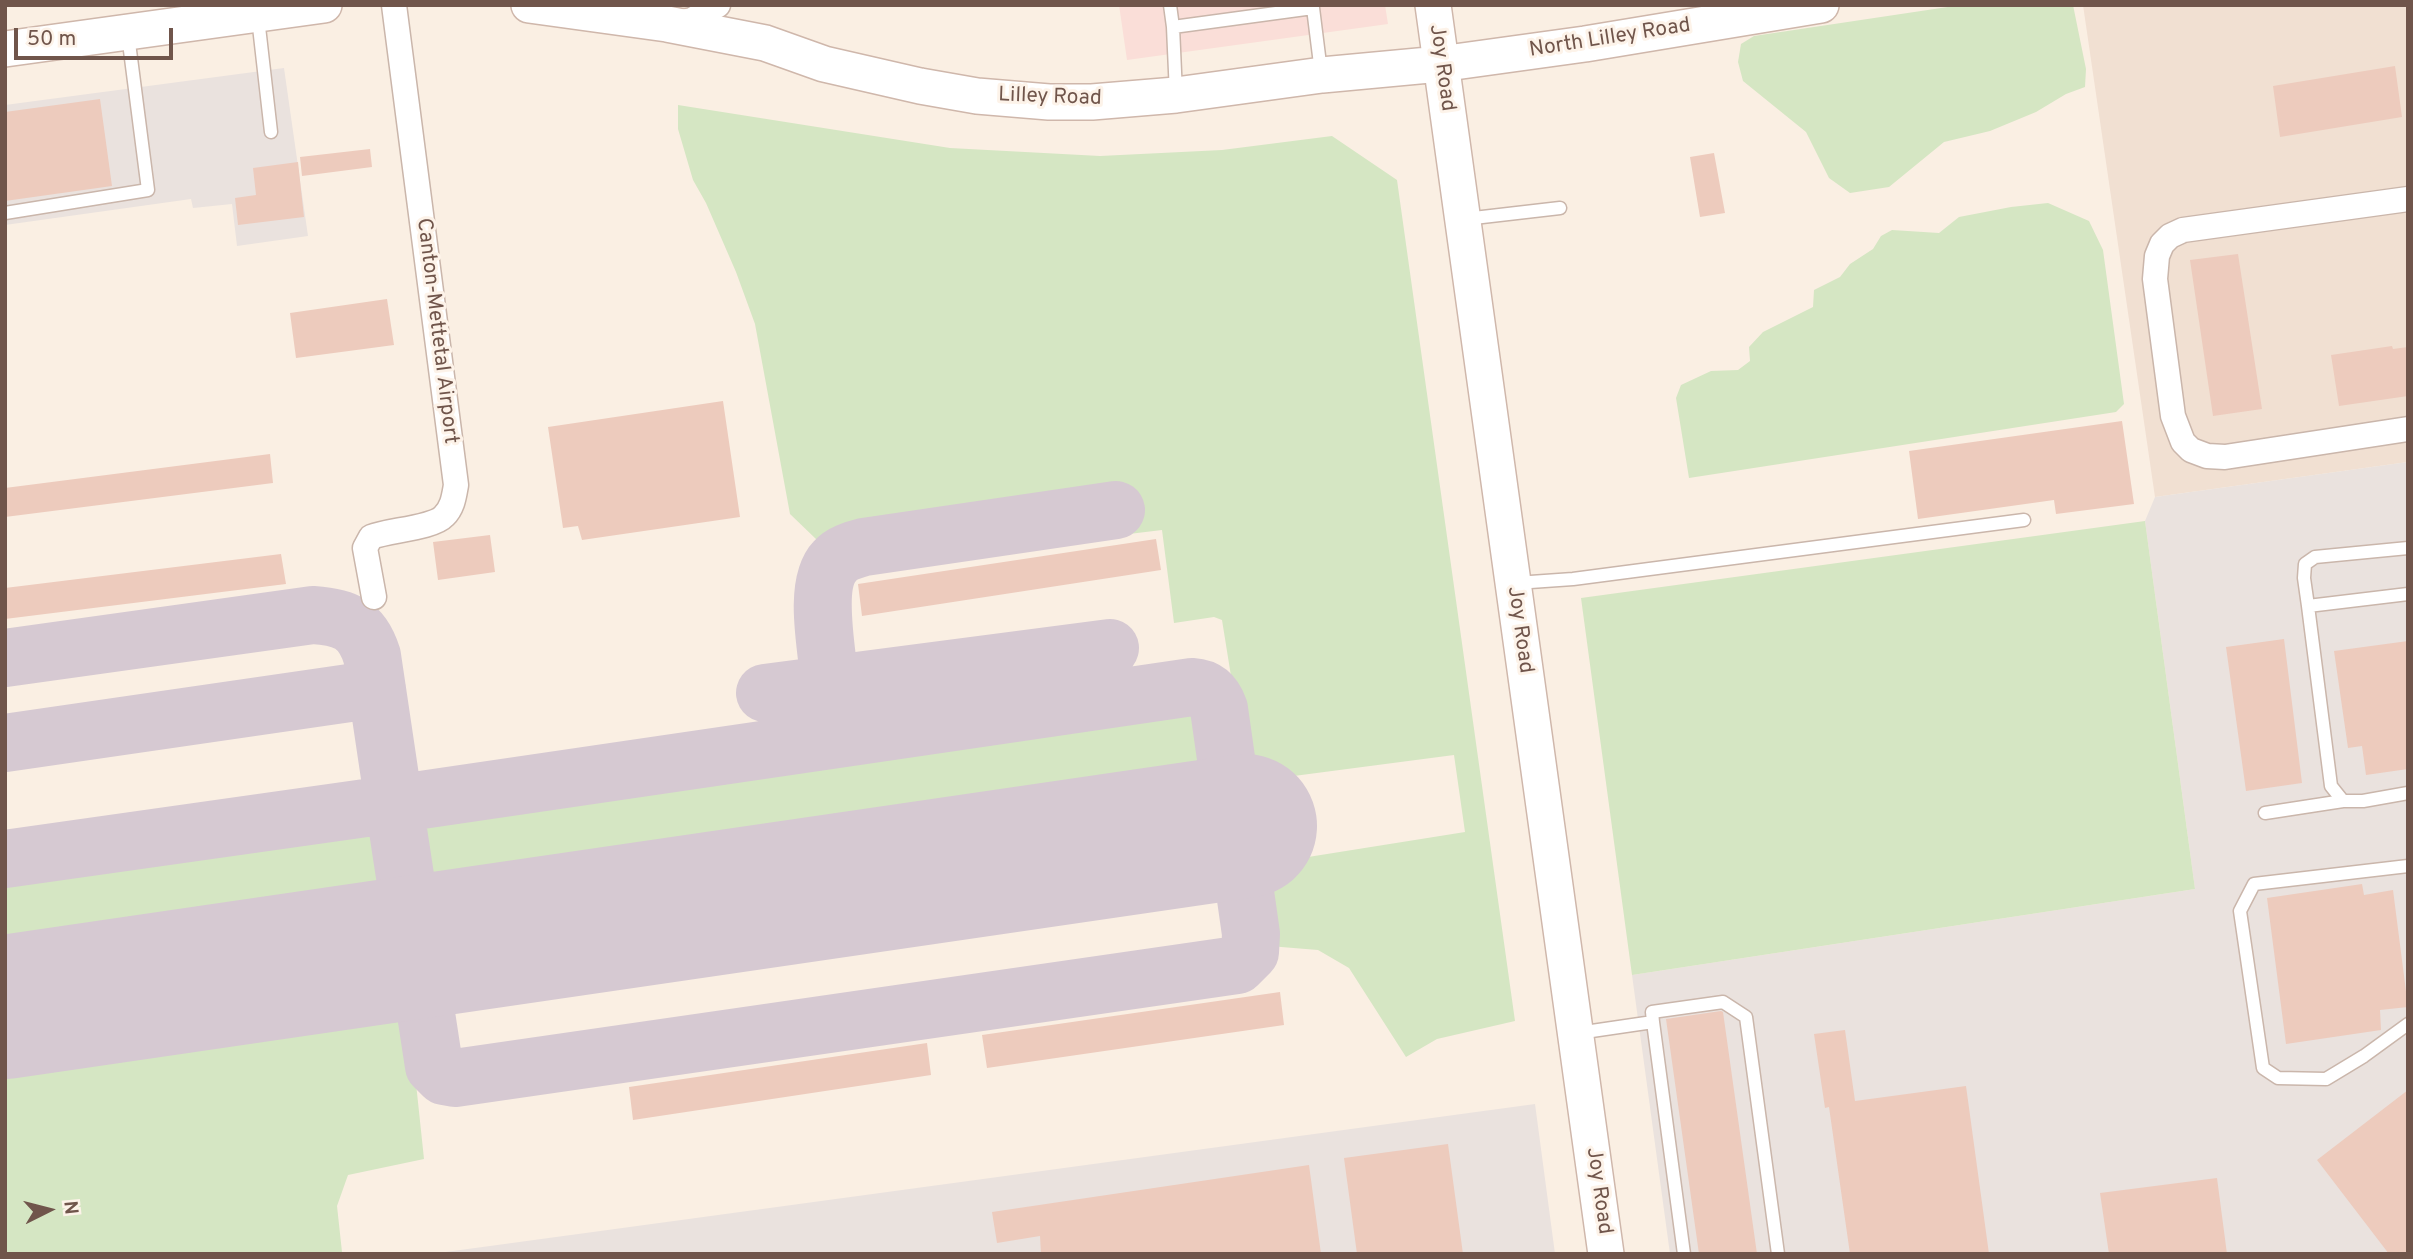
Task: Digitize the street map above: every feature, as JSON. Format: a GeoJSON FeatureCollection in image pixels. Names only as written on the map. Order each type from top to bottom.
{"type":"FeatureCollection","features":[{"type":"Feature","properties":{"kind":"street"},"geometry":{"type":"LineString","coordinates":[[5,48],[128,31],[170,21],[324,5]]}},
{"type":"Feature","properties":{"kind":"street","name":"Canton-Mettetal Airport"},"geometry":{"type":"LineString","coordinates":[[374,597],[365,548],[371,537],[443,518],[452,504],[456,485],[394,5]]}},
{"type":"Feature","properties":{"kind":"street"},"geometry":{"type":"LineString","coordinates":[[529,5],[667,24],[692,20],[718,5]]}},
{"type":"Feature","properties":{"kind":"street","name":"Joy Road"},"geometry":{"type":"LineString","coordinates":[[1433,5],[1606,1254]]}},
{"type":"Feature","properties":{"kind":"street","name":"North Lilley Road"},"geometry":{"type":"LineString","coordinates":[[1440,64],[1585,44],[1774,9],[1821,5]]}},
{"type":"Feature","properties":{"kind":"street","name":"Lilley Road"},"geometry":{"type":"LineString","coordinates":[[667,24],[765,43],[824,64],[920,86],[977,96],[1049,102],[1092,102],[1176,95],[1321,75],[1440,64]]}},
{"type":"Feature","properties":{"kind":"street"},"geometry":{"type":"LineString","coordinates":[[2408,199],[2183,230],[2170,236],[2162,244],[2157,256],[2155,279],[2173,416],[2183,442],[2191,450],[2207,456],[2225,457],[2408,429]]}},
{"type":"Feature","properties":{"kind":"lane"},"geometry":{"type":"LineString","coordinates":[[1170,5],[1176,95]]}},
{"type":"Feature","properties":{"kind":"lane"},"geometry":{"type":"LineString","coordinates":[[1173,27],[1313,7],[1321,75]]}},
{"type":"Feature","properties":{"kind":"lane"},"geometry":{"type":"LineString","coordinates":[[257,14],[271,132]]}},
{"type":"Feature","properties":{"kind":"lane"},"geometry":{"type":"LineString","coordinates":[[5,213],[148,190],[128,31]]}},
{"type":"Feature","properties":{"kind":"lane"},"geometry":{"type":"LineString","coordinates":[[1461,219],[1560,208]]}},
{"type":"Feature","properties":{"kind":"lane"},"geometry":{"type":"LineString","coordinates":[[1512,583],[1573,579],[2024,520]]}},
{"type":"Feature","properties":{"kind":"lane"},"geometry":{"type":"LineString","coordinates":[[2343,801],[2331,786],[2304,578],[2305,564],[2315,557],[2408,548]]}},
{"type":"Feature","properties":{"kind":"lane"},"geometry":{"type":"LineString","coordinates":[[2308,606],[2408,594]]}},
{"type":"Feature","properties":{"kind":"lane"},"geometry":{"type":"LineString","coordinates":[[2264,813],[2408,793]]}},
{"type":"Feature","properties":{"kind":"lane"},"geometry":{"type":"LineString","coordinates":[[2408,866],[2254,884],[2240,911],[2263,1068],[2278,1078],[2326,1079],[2408,1024]]}},
{"type":"Feature","properties":{"kind":"lane"},"geometry":{"type":"LineString","coordinates":[[1684,1254],[1652,1012],[1723,1002],[1746,1017],[1778,1254]]}},
{"type":"Feature","properties":{"kind":"lane"},"geometry":{"type":"LineString","coordinates":[[1575,1034],[1653,1021]]}},
{"type":"Feature","properties":{"kind":"shaded area"},"geometry":{"type":"Polygon","coordinates":[[[1119,5],[1385,5],[1388,24],[1127,60],[1119,5]]]}},
{"type":"Feature","properties":{"kind":"shaded area"},"geometry":{"type":"Polygon","coordinates":[[[2083,5],[2408,5],[2408,462],[2155,497],[2083,5]]]}},
{"type":"Feature","properties":{"kind":"shaded area"},"geometry":{"type":"Polygon","coordinates":[[[284,68],[308,236],[237,246],[232,204],[193,208],[191,199],[5,225],[5,105],[284,68]]]}},
{"type":"Feature","properties":{"kind":"shaded area"},"geometry":{"type":"Polygon","coordinates":[[[2408,462],[2408,1254],[1670,1254],[1632,975],[2195,889],[2145,521],[2155,497],[2408,462]]]}},
{"type":"Feature","properties":{"kind":"shaded area"},"geometry":{"type":"Polygon","coordinates":[[[1535,1104],[1555,1254],[431,1254],[1535,1104]]]}},
{"type":"Feature","properties":{"kind":"green space"},"geometry":{"type":"Polygon","coordinates":[[[1961,5],[2073,5],[2086,69],[2085,87],[1990,131],[1944,142],[1889,187],[1850,193],[1829,178],[1806,132],[1743,81],[1738,62],[1741,44],[1754,36],[1961,5]]]}},
{"type":"Feature","properties":{"kind":"green space"},"geometry":{"type":"Polygon","coordinates":[[[678,105],[950,148],[1100,156],[1222,150],[1332,136],[1397,180],[1515,1021],[1437,1039],[1406,1057],[1349,968],[1318,950],[1269,946],[1258,865],[1465,832],[1454,755],[1248,782],[1222,620],[1214,617],[1174,623],[1162,530],[1129,534],[1123,496],[1111,495],[841,536],[829,543],[816,539],[790,514],[755,324],[736,272],[693,180],[678,129],[678,105]]]}},
{"type":"Feature","properties":{"kind":"green space"},"geometry":{"type":"Polygon","coordinates":[[[2048,203],[2089,221],[2103,250],[2124,404],[2116,412],[1689,478],[1676,398],[1681,385],[1711,371],[1738,370],[1750,361],[1749,347],[1763,332],[1813,307],[1814,290],[1840,277],[1850,264],[1873,249],[1881,236],[1892,230],[1939,233],[1959,217],[2048,203]]]}},
{"type":"Feature","properties":{"kind":"green space"},"geometry":{"type":"Polygon","coordinates":[[[2145,521],[2195,889],[1632,975],[1581,598],[2145,521]]]}},
{"type":"Feature","properties":{"kind":"green space"},"geometry":{"type":"Polygon","coordinates":[[[1159,708],[1176,708],[1192,713],[1204,733],[1207,776],[1189,792],[455,898],[434,897],[425,870],[423,823],[480,805],[1159,708]]]}},
{"type":"Feature","properties":{"kind":"green space"},"geometry":{"type":"Polygon","coordinates":[[[323,826],[375,830],[389,877],[389,908],[5,965],[5,875],[323,826]]]}},
{"type":"Feature","properties":{"kind":"green space"},"geometry":{"type":"Polygon","coordinates":[[[397,989],[409,1017],[424,1159],[348,1175],[337,1206],[342,1252],[5,1254],[5,1047],[397,989]]]}},
{"type":"Feature","properties":{"kind":"building"},"geometry":{"type":"Polygon","coordinates":[[[2395,66],[2402,117],[2280,137],[2273,86],[2395,66]]]}},
{"type":"Feature","properties":{"kind":"building"},"geometry":{"type":"Polygon","coordinates":[[[100,99],[112,186],[5,201],[5,112],[100,99]]]}},
{"type":"Feature","properties":{"kind":"building"},"geometry":{"type":"Polygon","coordinates":[[[370,149],[372,167],[302,176],[300,157],[370,149]]]}},
{"type":"Feature","properties":{"kind":"building"},"geometry":{"type":"Polygon","coordinates":[[[1714,153],[1725,213],[1700,217],[1690,157],[1714,153]]]}},
{"type":"Feature","properties":{"kind":"building"},"geometry":{"type":"Polygon","coordinates":[[[298,162],[304,217],[238,225],[235,198],[256,195],[253,168],[298,162]]]}},
{"type":"Feature","properties":{"kind":"building"},"geometry":{"type":"Polygon","coordinates":[[[2238,254],[2262,409],[2213,416],[2190,260],[2238,254]]]}},
{"type":"Feature","properties":{"kind":"building"},"geometry":{"type":"Polygon","coordinates":[[[387,299],[394,345],[296,358],[290,313],[387,299]]]}},
{"type":"Feature","properties":{"kind":"building"},"geometry":{"type":"Polygon","coordinates":[[[2392,346],[2393,349],[2408,347],[2408,396],[2339,406],[2331,355],[2392,346]]]}},
{"type":"Feature","properties":{"kind":"building"},"geometry":{"type":"Polygon","coordinates":[[[723,401],[740,517],[582,540],[578,526],[563,528],[548,427],[723,401]]]}},
{"type":"Feature","properties":{"kind":"building"},"geometry":{"type":"Polygon","coordinates":[[[2122,421],[2134,504],[2056,514],[2054,500],[1918,519],[1909,451],[2122,421]]]}},
{"type":"Feature","properties":{"kind":"building"},"geometry":{"type":"Polygon","coordinates":[[[270,454],[273,483],[5,517],[5,488],[270,454]]]}},
{"type":"Feature","properties":{"kind":"building"},"geometry":{"type":"Polygon","coordinates":[[[490,535],[495,572],[438,580],[433,542],[490,535]]]}},
{"type":"Feature","properties":{"kind":"building"},"geometry":{"type":"Polygon","coordinates":[[[1156,539],[1161,570],[862,616],[858,584],[1156,539]]]}},
{"type":"Feature","properties":{"kind":"building"},"geometry":{"type":"Polygon","coordinates":[[[281,554],[286,584],[5,619],[5,588],[281,554]]]}},
{"type":"Feature","properties":{"kind":"building"},"geometry":{"type":"Polygon","coordinates":[[[2284,639],[2302,783],[2246,791],[2226,647],[2284,639]]]}},
{"type":"Feature","properties":{"kind":"building"},"geometry":{"type":"Polygon","coordinates":[[[2408,641],[2408,769],[2366,775],[2362,746],[2348,748],[2334,651],[2408,641]]]}},
{"type":"Feature","properties":{"kind":"building"},"geometry":{"type":"Polygon","coordinates":[[[2362,884],[2364,895],[2393,890],[2408,1007],[2380,1010],[2381,1030],[2286,1044],[2267,898],[2362,884]]]}},
{"type":"Feature","properties":{"kind":"building"},"geometry":{"type":"Polygon","coordinates":[[[1280,992],[1284,1025],[987,1068],[982,1035],[1280,992]]]}},
{"type":"Feature","properties":{"kind":"building"},"geometry":{"type":"Polygon","coordinates":[[[1721,1011],[1757,1254],[1699,1254],[1666,1019],[1721,1011]]]}},
{"type":"Feature","properties":{"kind":"building"},"geometry":{"type":"Polygon","coordinates":[[[1845,1030],[1855,1101],[1966,1086],[1989,1254],[1850,1254],[1829,1107],[1825,1108],[1814,1034],[1845,1030]]]}},
{"type":"Feature","properties":{"kind":"building"},"geometry":{"type":"Polygon","coordinates":[[[927,1043],[931,1075],[633,1120],[629,1087],[927,1043]]]}},
{"type":"Feature","properties":{"kind":"building"},"geometry":{"type":"Polygon","coordinates":[[[2408,1090],[2408,1254],[2389,1254],[2317,1160],[2408,1090]]]}},
{"type":"Feature","properties":{"kind":"building"},"geometry":{"type":"Polygon","coordinates":[[[1448,1144],[1463,1254],[1357,1254],[1344,1158],[1448,1144]]]}},
{"type":"Feature","properties":{"kind":"building"},"geometry":{"type":"Polygon","coordinates":[[[1309,1165],[1321,1254],[1041,1254],[1040,1236],[997,1243],[992,1212],[1309,1165]]]}},
{"type":"Feature","properties":{"kind":"building"},"geometry":{"type":"Polygon","coordinates":[[[2217,1178],[2227,1254],[2109,1254],[2100,1193],[2217,1178]]]}},
{"type":"Feature","properties":{"kind":"taxiway"},"geometry":{"type":"LineString","coordinates":[[830,685],[823,620],[824,586],[828,572],[841,556],[864,547],[1116,510]]}},
{"type":"Feature","properties":{"kind":"taxiway"},"geometry":{"type":"LineString","coordinates":[[5,658],[313,615],[343,620],[363,636],[372,656],[394,804],[5,859]]}},
{"type":"Feature","properties":{"kind":"taxiway"},"geometry":{"type":"LineString","coordinates":[[765,693],[1110,648]]}},
{"type":"Feature","properties":{"kind":"taxiway"},"geometry":{"type":"LineString","coordinates":[[1192,687],[1209,693],[1219,709],[1251,934],[1250,952],[1237,965],[455,1078],[444,1076],[434,1066],[394,804],[1192,687]]}},
{"type":"Feature","properties":{"kind":"taxiway"},"geometry":{"type":"LineString","coordinates":[[5,743],[377,689]]}},
{"type":"Feature","properties":{"kind":"runway"},"geometry":{"type":"LineString","coordinates":[[5,1007],[1245,826]]}}]}
